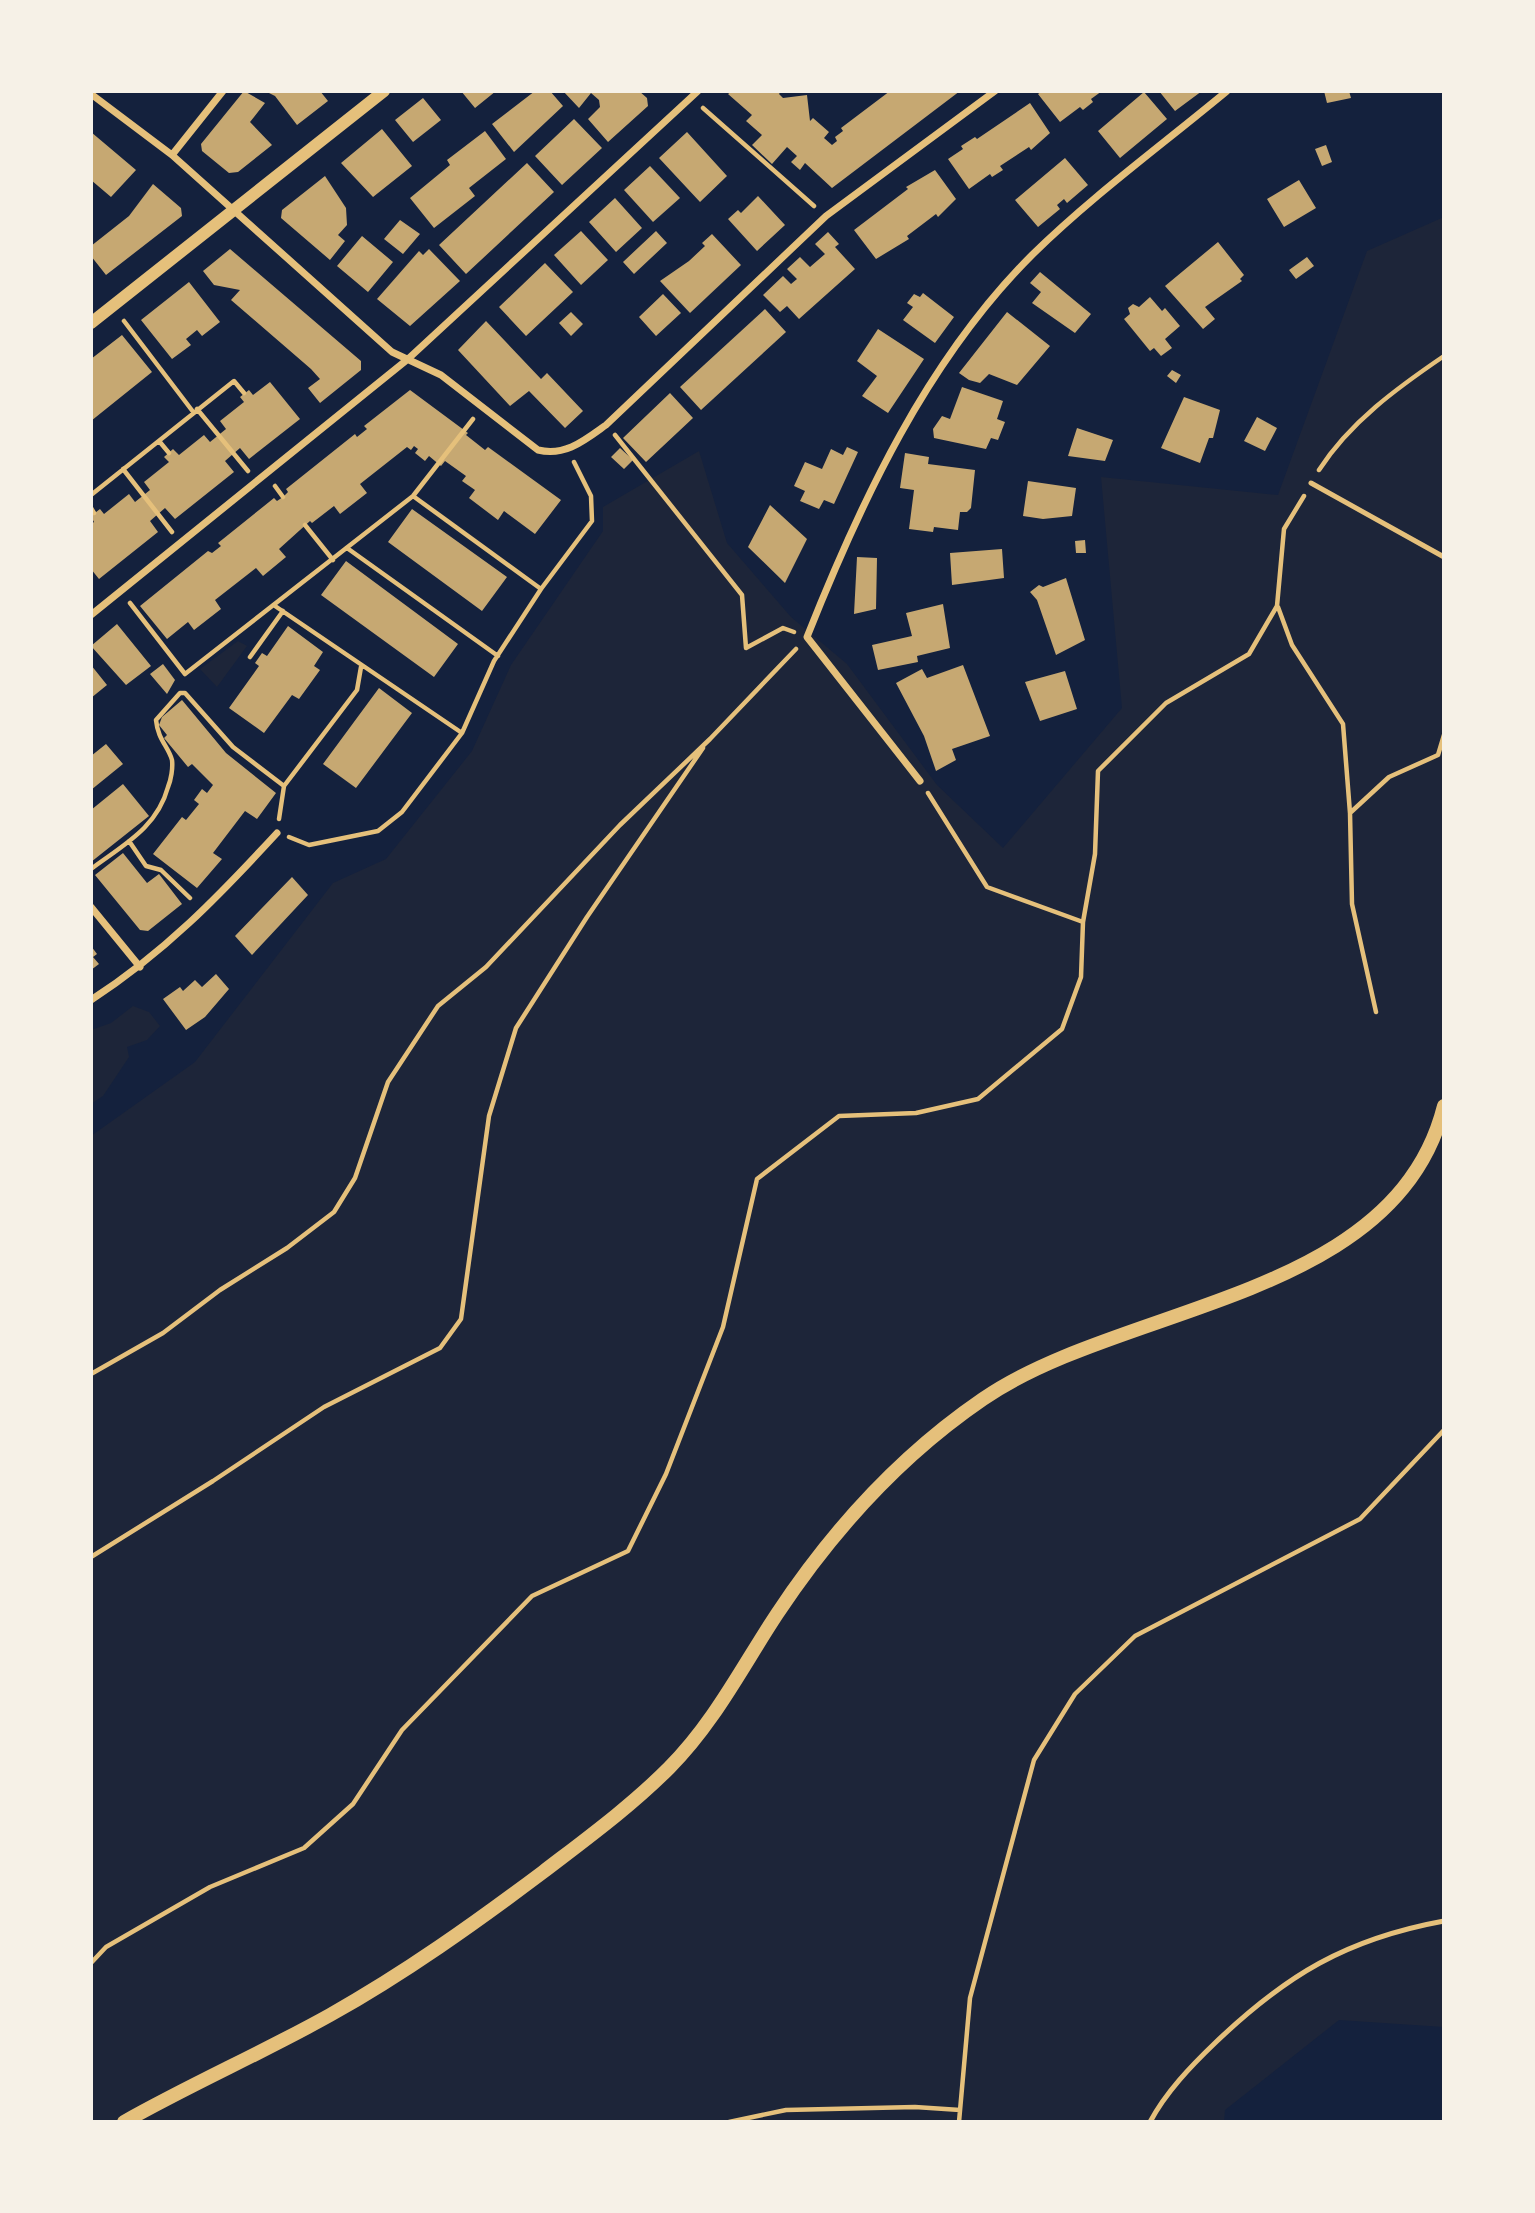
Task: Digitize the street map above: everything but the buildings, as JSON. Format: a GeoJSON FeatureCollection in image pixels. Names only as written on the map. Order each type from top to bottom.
{"type":"FeatureCollection","features":[{"type":"Feature","properties":{"kind":"main road"},"geometry":{"type":"LineString","coordinates":[[124,2122],[335,2012],[456,1937],[589,1837],[640,1796],[708,1724],[810,1568],[867,1500],[930,1439],[1006,1384],[1045,1363],[1081,1347],[1249,1290],[1303,1266],[1333,1247],[1386,1205],[1406,1182],[1434,1134],[1444,1106]]}},
{"type":"Feature","properties":{"kind":"street"},"geometry":{"type":"LineString","coordinates":[[172,155],[223,91]]}},
{"type":"Feature","properties":{"kind":"street"},"geometry":{"type":"LineString","coordinates":[[91,323],[384,91]]}},
{"type":"Feature","properties":{"kind":"street"},"geometry":{"type":"LineString","coordinates":[[685,91],[692,97]]}},
{"type":"Feature","properties":{"kind":"street"},"geometry":{"type":"LineString","coordinates":[[91,615],[408,359],[698,91]]}},
{"type":"Feature","properties":{"kind":"street"},"geometry":{"type":"LineString","coordinates":[[91,94],[172,155],[392,352],[442,375],[538,450],[548,452],[580,444],[606,425],[825,216],[995,91]]}},
{"type":"Feature","properties":{"kind":"street"},"geometry":{"type":"LineString","coordinates":[[920,780],[807,637],[846,540],[883,468],[962,338],[1031,256],[1227,91]]}},
{"type":"Feature","properties":{"kind":"street"},"geometry":{"type":"LineString","coordinates":[[91,1000],[141,967],[203,912],[277,832]]}},
{"type":"Feature","properties":{"kind":"street"},"geometry":{"type":"LineString","coordinates":[[91,907],[141,967]]}},
{"type":"Feature","properties":{"kind":"lane"},"geometry":{"type":"LineString","coordinates":[[1311,483],[1444,557]]}},
{"type":"Feature","properties":{"kind":"lane"},"geometry":{"type":"LineString","coordinates":[[1150,2122],[1192,2065],[1249,2011],[1311,1965],[1391,1932],[1444,1921]]}},
{"type":"Feature","properties":{"kind":"path"},"geometry":{"type":"LineString","coordinates":[[692,97],[825,216]]}},
{"type":"Feature","properties":{"kind":"path"},"geometry":{"type":"LineString","coordinates":[[113,306],[195,411],[256,482]]}},
{"type":"Feature","properties":{"kind":"path"},"geometry":{"type":"LineString","coordinates":[[91,1963],[106,1947],[210,1887],[304,1848],[353,1804],[402,1730],[532,1596],[628,1551],[666,1474],[723,1327],[757,1179],[839,1116],[916,1113],[978,1099],[1062,1029],[1081,977],[1083,922],[1095,854],[1098,771],[1166,703],[1250,654],[1277,606],[1284,529],[1336,443],[1369,412],[1444,356]]}},
{"type":"Feature","properties":{"kind":"path"},"geometry":{"type":"LineString","coordinates":[[91,495],[234,381],[244,393]]}},
{"type":"Feature","properties":{"kind":"path"},"geometry":{"type":"LineString","coordinates":[[120,591],[186,674],[413,496],[482,407]]}},
{"type":"Feature","properties":{"kind":"path"},"geometry":{"type":"LineString","coordinates":[[91,1374],[163,1333],[219,1290],[287,1248],[334,1212],[355,1178],[388,1082],[438,1006],[486,967],[620,825],[710,739],[807,637],[783,628],[746,648],[742,595],[644,468],[606,425]]}},
{"type":"Feature","properties":{"kind":"path"},"geometry":{"type":"LineString","coordinates":[[159,440],[169,453]]}},
{"type":"Feature","properties":{"kind":"path"},"geometry":{"type":"LineString","coordinates":[[123,469],[181,543]]}},
{"type":"Feature","properties":{"kind":"path"},"geometry":{"type":"LineString","coordinates":[[361,667],[356,690],[284,786],[277,832],[309,845],[378,831],[402,812],[462,733],[498,656],[541,589],[592,520],[591,496],[585,480]]}},
{"type":"Feature","properties":{"kind":"path"},"geometry":{"type":"LineString","coordinates":[[413,496],[541,589]]}},
{"type":"Feature","properties":{"kind":"path"},"geometry":{"type":"LineString","coordinates":[[305,525],[333,560]]}},
{"type":"Feature","properties":{"kind":"path"},"geometry":{"type":"LineString","coordinates":[[347,548],[498,656]]}},
{"type":"Feature","properties":{"kind":"path"},"geometry":{"type":"LineString","coordinates":[[275,606],[361,667],[462,733]]}},
{"type":"Feature","properties":{"kind":"path"},"geometry":{"type":"LineString","coordinates":[[1277,606],[1292,645],[1343,724],[1350,813],[1352,904],[1376,1012]]}},
{"type":"Feature","properties":{"kind":"path"},"geometry":{"type":"LineString","coordinates":[[250,657],[283,611]]}},
{"type":"Feature","properties":{"kind":"path"},"geometry":{"type":"LineString","coordinates":[[91,869],[147,829],[163,805],[171,779],[172,760],[160,742],[156,720],[180,693],[185,693],[233,747],[284,786]]}},
{"type":"Feature","properties":{"kind":"path"},"geometry":{"type":"LineString","coordinates":[[1350,813],[1389,777],[1438,755],[1444,735]]}},
{"type":"Feature","properties":{"kind":"path"},"geometry":{"type":"LineString","coordinates":[[91,1557],[213,1481],[324,1407],[440,1348],[461,1319],[489,1116],[516,1028],[586,917],[710,739]]}},
{"type":"Feature","properties":{"kind":"path"},"geometry":{"type":"LineString","coordinates":[[920,780],[987,887],[1083,922]]}},
{"type":"Feature","properties":{"kind":"path"},"geometry":{"type":"LineString","coordinates":[[129,841],[146,866],[161,870],[203,912]]}},
{"type":"Feature","properties":{"kind":"path"},"geometry":{"type":"LineString","coordinates":[[959,2122],[970,1998],[1034,1760],[1075,1694],[1135,1636],[1360,1519],[1444,1430]]}},
{"type":"Feature","properties":{"kind":"path"},"geometry":{"type":"LineString","coordinates":[[729,2122],[786,2110],[915,2107],[960,2110]]}},
{"type":"Feature","properties":{"kind":"shaded area"},"geometry":{"type":"Polygon","coordinates":[[[1444,217],[1444,2027],[1339,2020],[1225,2110],[1224,2122],[91,2122],[91,1136],[195,1062],[333,883],[386,859],[472,751],[511,665],[603,531],[603,507],[699,451],[727,543],[791,617],[847,664],[937,785],[1003,848],[1122,708],[1101,477],[1278,495],[1367,251],[1444,217]]]}},
{"type":"Feature","properties":{"kind":"shaded area"},"geometry":{"type":"Polygon","coordinates":[[[238,641],[247,646],[217,687],[200,669],[238,641]]]}},
{"type":"Feature","properties":{"kind":"shaded area"},"geometry":{"type":"Polygon","coordinates":[[[133,1006],[149,1012],[160,1026],[147,1040],[127,1047],[129,1057],[103,1096],[91,1104],[91,1030],[111,1023],[133,1006]]]}}]}
